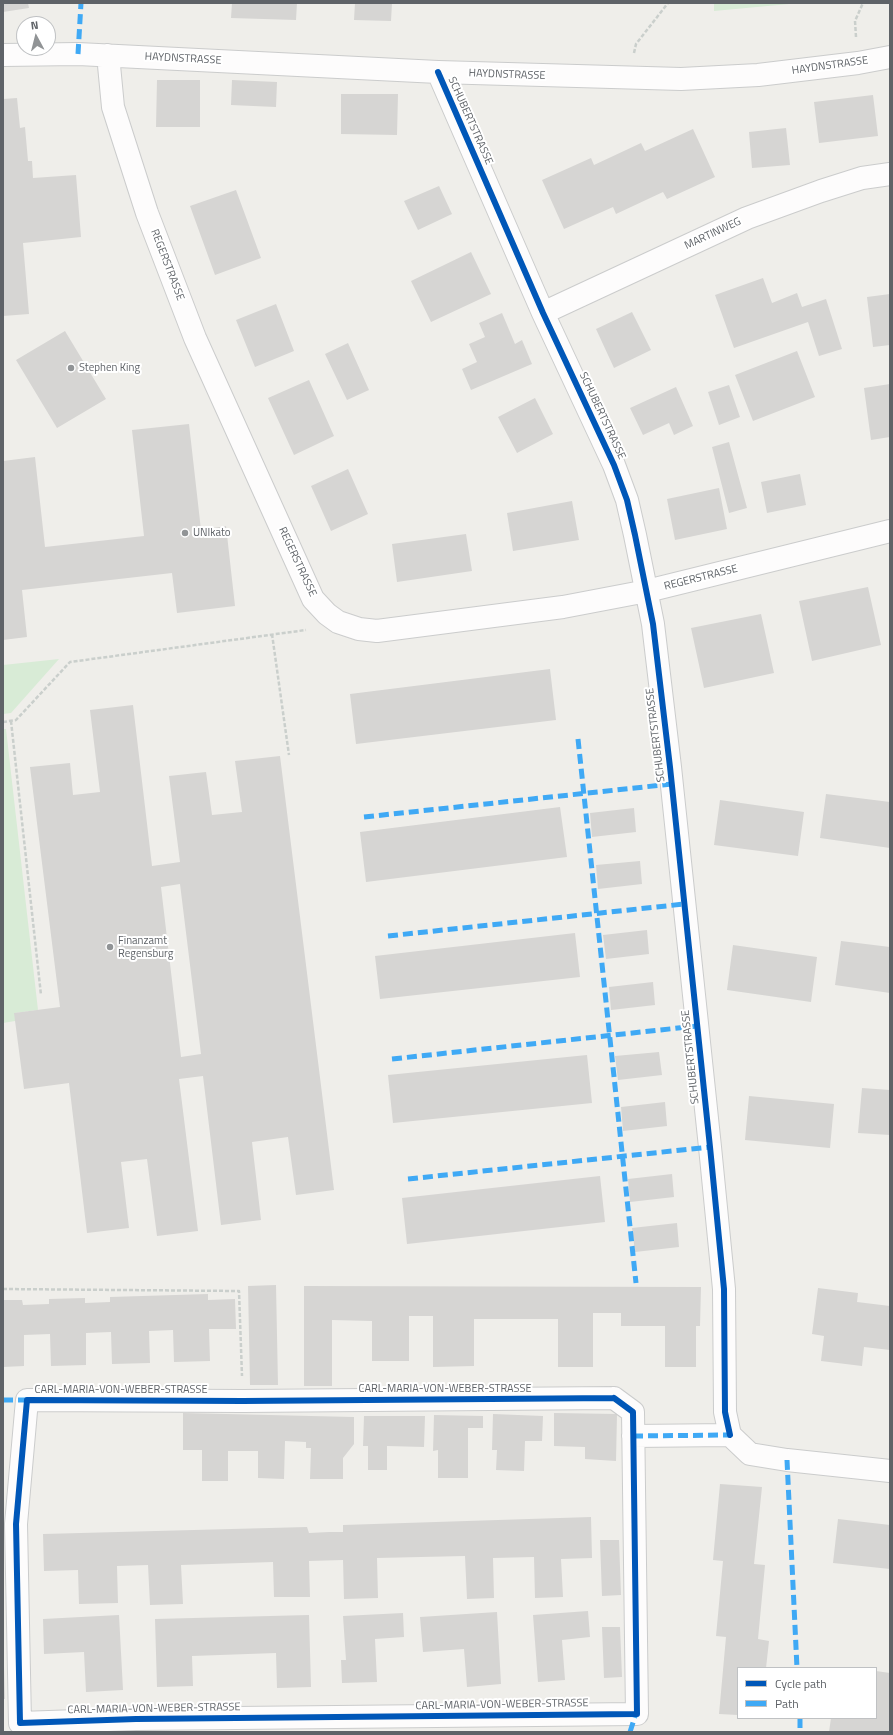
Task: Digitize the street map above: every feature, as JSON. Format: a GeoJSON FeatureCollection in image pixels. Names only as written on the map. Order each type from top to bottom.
{"type":"FeatureCollection","features":[{"type":"Feature","properties":{"kind":"street","name":"HAYDNSTRASSE"},"geometry":{"type":"LineString","coordinates":[[3,55],[78,54],[438,72],[630,79],[681,79],[758,75],[858,63],[890,57]]}},
{"type":"Feature","properties":{"kind":"street","name":"REGERSTRASSE"},"geometry":{"type":"LineString","coordinates":[[108,56],[113,108],[147,213],[195,338],[313,599],[327,614],[338,622],[377,631],[563,607],[647,591],[890,531]]}},
{"type":"Feature","properties":{"kind":"street","name":"SCHUBERTSTRASSE"},"geometry":{"type":"LineString","coordinates":[[438,72],[543,313],[614,465],[627,500],[647,591],[653,624],[670,767],[717,1212],[724,1289],[725,1412],[730,1436]]}},
{"type":"Feature","properties":{"kind":"street","name":"MARTINWEG"},"geometry":{"type":"LineString","coordinates":[[543,313],[747,218],[821,190],[862,178],[890,174]]}},
{"type":"Feature","properties":{"kind":"street","name":"CARL-MARIA-VON-WEBER-STRASSE"},"geometry":{"type":"LineString","coordinates":[[614,1398],[633,1412],[637,1714],[136,1719],[20,1722],[16,1524],[27,1400],[243,1400],[614,1398]]}},
{"type":"Feature","properties":{"kind":"street"},"geometry":{"type":"LineString","coordinates":[[633,1436],[730,1436],[750,1454],[890,1471]]}},
{"type":"Feature","properties":{"kind":"path"},"geometry":{"type":"LineString","coordinates":[[630,79],[636,44],[668,3]]}},
{"type":"Feature","properties":{"kind":"path"},"geometry":{"type":"LineString","coordinates":[[858,63],[855,21],[863,3]]}},
{"type":"Feature","properties":{"kind":"path"},"geometry":{"type":"LineString","coordinates":[[3,722],[16,720],[70,662],[310,629],[327,614]]}},
{"type":"Feature","properties":{"kind":"path"},"geometry":{"type":"LineString","coordinates":[[272,634],[288,755]]}},
{"type":"Feature","properties":{"kind":"path"},"geometry":{"type":"LineString","coordinates":[[11,721],[41,995]]}},
{"type":"Feature","properties":{"kind":"path"},"geometry":{"type":"LineString","coordinates":[[3,1289],[239,1291],[243,1400]]}},
{"type":"Feature","properties":{"kind":"green space"},"geometry":{"type":"Polygon","coordinates":[[[714,3],[800,3],[714,11],[714,3]]]}},
{"type":"Feature","properties":{"kind":"green space"},"geometry":{"type":"Polygon","coordinates":[[[59,659],[11,713],[3,714],[3,665],[59,659]]]}},
{"type":"Feature","properties":{"kind":"green space"},"geometry":{"type":"Polygon","coordinates":[[[3,729],[6,729],[38,1010],[15,1013],[15,1021],[3,1023],[3,729]]]}},
{"type":"Feature","properties":{"kind":"building"},"geometry":{"type":"Polygon","coordinates":[[[3,3],[28,3],[29,8],[3,12],[3,3]]]}},
{"type":"Feature","properties":{"kind":"building"},"geometry":{"type":"Polygon","coordinates":[[[232,3],[297,3],[296,20],[231,18],[232,3]]]}},
{"type":"Feature","properties":{"kind":"building"},"geometry":{"type":"Polygon","coordinates":[[[355,3],[392,3],[391,21],[354,20],[355,3]]]}},
{"type":"Feature","properties":{"kind":"building"},"geometry":{"type":"Polygon","coordinates":[[[157,80],[200,80],[200,127],[156,127],[157,80]]]}},
{"type":"Feature","properties":{"kind":"building"},"geometry":{"type":"Polygon","coordinates":[[[232,80],[277,82],[276,107],[231,105],[232,80]]]}},
{"type":"Feature","properties":{"kind":"building"},"geometry":{"type":"Polygon","coordinates":[[[341,94],[398,94],[397,135],[341,134],[341,94]]]}},
{"type":"Feature","properties":{"kind":"building"},"geometry":{"type":"Polygon","coordinates":[[[873,95],[878,136],[819,143],[814,102],[873,95]]]}},
{"type":"Feature","properties":{"kind":"building"},"geometry":{"type":"Polygon","coordinates":[[[17,98],[20,128],[25,127],[28,161],[32,161],[33,178],[76,175],[81,237],[23,243],[29,314],[3,316],[3,99],[17,98]]]}},
{"type":"Feature","properties":{"kind":"building"},"geometry":{"type":"Polygon","coordinates":[[[786,128],[790,165],[752,168],[749,132],[786,128]]]}},
{"type":"Feature","properties":{"kind":"building"},"geometry":{"type":"Polygon","coordinates":[[[693,129],[715,177],[667,199],[663,192],[616,214],[613,207],[564,229],[542,180],[591,158],[594,165],[641,143],[645,151],[693,129]]]}},
{"type":"Feature","properties":{"kind":"building"},"geometry":{"type":"Polygon","coordinates":[[[439,186],[452,214],[418,230],[404,201],[439,186]]]}},
{"type":"Feature","properties":{"kind":"building"},"geometry":{"type":"Polygon","coordinates":[[[236,190],[261,258],[215,275],[190,206],[236,190]]]}},
{"type":"Feature","properties":{"kind":"building"},"geometry":{"type":"Polygon","coordinates":[[[471,252],[491,294],[431,322],[411,281],[471,252]]]}},
{"type":"Feature","properties":{"kind":"building"},"geometry":{"type":"Polygon","coordinates":[[[763,278],[772,303],[797,293],[802,307],[826,299],[842,349],[819,356],[808,322],[734,348],[715,295],[763,278]]]}},
{"type":"Feature","properties":{"kind":"building"},"geometry":{"type":"Polygon","coordinates":[[[890,294],[890,345],[873,347],[867,297],[890,294]]]}},
{"type":"Feature","properties":{"kind":"building"},"geometry":{"type":"Polygon","coordinates":[[[276,304],[294,351],[255,367],[236,320],[276,304]]]}},
{"type":"Feature","properties":{"kind":"building"},"geometry":{"type":"Polygon","coordinates":[[[632,312],[651,350],[614,368],[596,329],[632,312]]]}},
{"type":"Feature","properties":{"kind":"building"},"geometry":{"type":"Polygon","coordinates":[[[502,313],[515,344],[522,340],[532,364],[471,390],[462,369],[477,362],[469,344],[485,337],[479,323],[502,313]]]}},
{"type":"Feature","properties":{"kind":"building"},"geometry":{"type":"Polygon","coordinates":[[[65,331],[106,399],[57,428],[16,360],[65,331]]]}},
{"type":"Feature","properties":{"kind":"building"},"geometry":{"type":"Polygon","coordinates":[[[348,343],[369,390],[347,400],[325,354],[348,343]]]}},
{"type":"Feature","properties":{"kind":"building"},"geometry":{"type":"Polygon","coordinates":[[[797,351],[815,397],[753,421],[735,375],[797,351]]]}},
{"type":"Feature","properties":{"kind":"building"},"geometry":{"type":"Polygon","coordinates":[[[309,380],[334,436],[294,455],[268,398],[309,380]]]}},
{"type":"Feature","properties":{"kind":"building"},"geometry":{"type":"Polygon","coordinates":[[[890,384],[890,437],[871,440],[864,388],[890,384]]]}},
{"type":"Feature","properties":{"kind":"building"},"geometry":{"type":"Polygon","coordinates":[[[729,385],[740,417],[719,425],[708,392],[729,385]]]}},
{"type":"Feature","properties":{"kind":"building"},"geometry":{"type":"Polygon","coordinates":[[[676,387],[693,426],[674,435],[669,423],[643,435],[630,408],[676,387]]]}},
{"type":"Feature","properties":{"kind":"building"},"geometry":{"type":"Polygon","coordinates":[[[535,398],[553,434],[517,453],[498,417],[535,398]]]}},
{"type":"Feature","properties":{"kind":"building","name":"UNIkato"},"geometry":{"type":"Polygon","coordinates":[[[189,424],[201,530],[226,526],[235,606],[177,613],[172,573],[22,590],[27,637],[3,640],[3,461],[35,457],[45,547],[144,536],[132,430],[189,424]]]}},
{"type":"Feature","properties":{"kind":"building"},"geometry":{"type":"Polygon","coordinates":[[[729,442],[747,508],[729,513],[712,447],[729,442]]]}},
{"type":"Feature","properties":{"kind":"building"},"geometry":{"type":"Polygon","coordinates":[[[348,469],[368,514],[331,531],[311,486],[348,469]]]}},
{"type":"Feature","properties":{"kind":"building"},"geometry":{"type":"Polygon","coordinates":[[[800,474],[806,505],[767,513],[761,482],[800,474]]]}},
{"type":"Feature","properties":{"kind":"building"},"geometry":{"type":"Polygon","coordinates":[[[719,488],[727,529],[675,540],[667,499],[719,488]]]}},
{"type":"Feature","properties":{"kind":"building"},"geometry":{"type":"Polygon","coordinates":[[[572,501],[579,540],[513,551],[507,513],[572,501]]]}},
{"type":"Feature","properties":{"kind":"building"},"geometry":{"type":"Polygon","coordinates":[[[466,534],[472,571],[397,582],[392,544],[466,534]]]}},
{"type":"Feature","properties":{"kind":"building"},"geometry":{"type":"Polygon","coordinates":[[[868,587],[881,645],[812,661],[799,601],[868,587]]]}},
{"type":"Feature","properties":{"kind":"building"},"geometry":{"type":"Polygon","coordinates":[[[761,614],[774,673],[704,688],[691,628],[761,614]]]}},
{"type":"Feature","properties":{"kind":"building"},"geometry":{"type":"Polygon","coordinates":[[[550,669],[556,720],[356,744],[350,694],[550,669]]]}},
{"type":"Feature","properties":{"kind":"building","name":"Finanzamt Regensburg"},"geometry":{"type":"Polygon","coordinates":[[[133,705],[152,866],[180,862],[169,776],[206,772],[212,815],[242,812],[235,761],[280,756],[334,1190],[296,1195],[288,1137],[252,1142],[261,1220],[221,1225],[203,1076],[179,1079],[198,1231],[157,1236],[147,1159],[121,1162],[129,1228],[87,1233],[69,1083],[24,1089],[14,1013],[60,1007],[30,767],[70,763],[73,795],[100,792],[90,710],[133,705]],[[180,884],[161,887],[181,1057],[201,1054],[180,884]]]}},
{"type":"Feature","properties":{"kind":"building"},"geometry":{"type":"Polygon","coordinates":[[[826,794],[890,802],[890,848],[820,838],[826,794]]]}},
{"type":"Feature","properties":{"kind":"building"},"geometry":{"type":"Polygon","coordinates":[[[720,800],[804,812],[798,856],[714,845],[720,800]]]}},
{"type":"Feature","properties":{"kind":"building"},"geometry":{"type":"Polygon","coordinates":[[[560,807],[567,857],[366,882],[360,832],[560,807]]]}},
{"type":"Feature","properties":{"kind":"building"},"geometry":{"type":"Polygon","coordinates":[[[634,808],[636,832],[592,837],[590,813],[634,808]]]}},
{"type":"Feature","properties":{"kind":"building"},"geometry":{"type":"Polygon","coordinates":[[[640,861],[642,884],[598,889],[596,865],[640,861]]]}},
{"type":"Feature","properties":{"kind":"building"},"geometry":{"type":"Polygon","coordinates":[[[647,930],[649,954],[606,959],[603,935],[647,930]]]}},
{"type":"Feature","properties":{"kind":"building"},"geometry":{"type":"Polygon","coordinates":[[[575,933],[580,977],[380,999],[375,956],[575,933]]]}},
{"type":"Feature","properties":{"kind":"building"},"geometry":{"type":"Polygon","coordinates":[[[841,941],[890,947],[890,993],[835,985],[841,941]]]}},
{"type":"Feature","properties":{"kind":"building"},"geometry":{"type":"Polygon","coordinates":[[[733,945],[817,957],[811,1002],[727,990],[733,945]]]}},
{"type":"Feature","properties":{"kind":"building"},"geometry":{"type":"Polygon","coordinates":[[[653,982],[655,1005],[611,1010],[609,987],[653,982]]]}},
{"type":"Feature","properties":{"kind":"building"},"geometry":{"type":"Polygon","coordinates":[[[659,1052],[662,1075],[618,1080],[615,1056],[659,1052]]]}},
{"type":"Feature","properties":{"kind":"building"},"geometry":{"type":"Polygon","coordinates":[[[587,1055],[592,1103],[393,1123],[388,1075],[587,1055]]]}},
{"type":"Feature","properties":{"kind":"building"},"geometry":{"type":"Polygon","coordinates":[[[862,1088],[890,1090],[890,1135],[858,1133],[862,1088]]]}},
{"type":"Feature","properties":{"kind":"building"},"geometry":{"type":"Polygon","coordinates":[[[749,1096],[834,1104],[830,1148],[745,1140],[749,1096]]]}},
{"type":"Feature","properties":{"kind":"building"},"geometry":{"type":"Polygon","coordinates":[[[665,1102],[667,1126],[623,1131],[621,1107],[665,1102]]]}},
{"type":"Feature","properties":{"kind":"building"},"geometry":{"type":"Polygon","coordinates":[[[672,1174],[674,1197],[630,1202],[628,1179],[672,1174]]]}},
{"type":"Feature","properties":{"kind":"building"},"geometry":{"type":"Polygon","coordinates":[[[600,1176],[605,1222],[407,1244],[402,1198],[600,1176]]]}},
{"type":"Feature","properties":{"kind":"building"},"geometry":{"type":"Polygon","coordinates":[[[677,1223],[679,1247],[635,1252],[632,1228],[677,1223]]]}},
{"type":"Feature","properties":{"kind":"building"},"geometry":{"type":"Polygon","coordinates":[[[276,1285],[278,1385],[250,1385],[248,1286],[276,1285]]]}},
{"type":"Feature","properties":{"kind":"building"},"geometry":{"type":"Polygon","coordinates":[[[304,1286],[701,1287],[700,1326],[696,1326],[696,1367],[665,1367],[665,1326],[621,1326],[621,1313],[593,1313],[593,1367],[558,1367],[558,1319],[474,1319],[474,1366],[433,1367],[433,1316],[409,1316],[409,1361],[372,1361],[372,1321],[332,1320],[332,1386],[304,1386],[304,1286]]]}},
{"type":"Feature","properties":{"kind":"building"},"geometry":{"type":"Polygon","coordinates":[[[818,1288],[858,1293],[857,1302],[890,1306],[890,1350],[864,1347],[862,1366],[821,1361],[824,1336],[812,1334],[818,1288]]]}},
{"type":"Feature","properties":{"kind":"building"},"geometry":{"type":"Polygon","coordinates":[[[208,1294],[208,1300],[235,1299],[236,1329],[209,1329],[210,1361],[174,1362],[173,1330],[149,1331],[150,1363],[112,1364],[111,1332],[86,1333],[86,1365],[51,1366],[50,1334],[24,1335],[24,1366],[3,1367],[3,1300],[22,1300],[23,1305],[49,1304],[49,1299],[85,1298],[85,1303],[110,1302],[110,1297],[208,1294]]]}},
{"type":"Feature","properties":{"kind":"building"},"geometry":{"type":"Polygon","coordinates":[[[183,1413],[354,1417],[354,1444],[343,1458],[343,1479],[310,1479],[311,1448],[306,1448],[306,1442],[285,1441],[284,1479],[258,1478],[258,1451],[228,1451],[228,1481],[202,1481],[202,1450],[183,1450],[183,1413]]]}},
{"type":"Feature","properties":{"kind":"building"},"geometry":{"type":"Polygon","coordinates":[[[554,1413],[617,1414],[616,1461],[585,1459],[585,1447],[554,1446],[554,1413]]]}},
{"type":"Feature","properties":{"kind":"building"},"geometry":{"type":"Polygon","coordinates":[[[493,1414],[543,1416],[542,1441],[525,1441],[524,1471],[496,1470],[497,1450],[492,1450],[493,1414]]]}},
{"type":"Feature","properties":{"kind":"building"},"geometry":{"type":"Polygon","coordinates":[[[434,1415],[483,1416],[483,1428],[468,1428],[468,1478],[438,1478],[438,1450],[433,1451],[434,1415]]]}},
{"type":"Feature","properties":{"kind":"building"},"geometry":{"type":"Polygon","coordinates":[[[364,1416],[425,1416],[424,1447],[387,1446],[387,1470],[368,1470],[368,1446],[363,1446],[364,1416]]]}},
{"type":"Feature","properties":{"kind":"building"},"geometry":{"type":"Polygon","coordinates":[[[720,1484],[762,1487],[754,1564],[765,1565],[758,1639],[769,1641],[766,1667],[737,1667],[737,1715],[719,1714],[726,1637],[716,1636],[723,1561],[713,1560],[720,1484]]]}},
{"type":"Feature","properties":{"kind":"building"},"geometry":{"type":"Polygon","coordinates":[[[591,1517],[592,1558],[561,1559],[563,1597],[535,1598],[534,1557],[493,1558],[494,1598],[467,1599],[465,1556],[377,1558],[378,1598],[344,1599],[343,1560],[309,1561],[310,1597],[274,1597],[273,1562],[181,1565],[183,1604],[150,1605],[148,1565],[117,1566],[118,1603],[79,1604],[78,1570],[44,1571],[43,1534],[307,1527],[309,1533],[343,1532],[343,1525],[591,1517]]]}},
{"type":"Feature","properties":{"kind":"building"},"geometry":{"type":"Polygon","coordinates":[[[838,1519],[890,1525],[890,1569],[833,1563],[838,1519]]]}},
{"type":"Feature","properties":{"kind":"building"},"geometry":{"type":"Polygon","coordinates":[[[600,1540],[619,1540],[621,1595],[602,1596],[600,1540]]]}},
{"type":"Feature","properties":{"kind":"building"},"geometry":{"type":"Polygon","coordinates":[[[588,1611],[590,1637],[562,1640],[565,1680],[538,1682],[533,1615],[588,1611]]]}},
{"type":"Feature","properties":{"kind":"building"},"geometry":{"type":"Polygon","coordinates":[[[497,1612],[501,1684],[467,1687],[464,1649],[423,1652],[420,1617],[497,1612]]]}},
{"type":"Feature","properties":{"kind":"building"},"geometry":{"type":"Polygon","coordinates":[[[403,1613],[404,1637],[375,1639],[377,1682],[342,1683],[341,1660],[346,1660],[343,1616],[403,1613]]]}},
{"type":"Feature","properties":{"kind":"building"},"geometry":{"type":"Polygon","coordinates":[[[119,1615],[123,1690],[86,1692],[84,1652],[44,1654],[43,1619],[119,1615]]]}},
{"type":"Feature","properties":{"kind":"building"},"geometry":{"type":"Polygon","coordinates":[[[309,1615],[311,1687],[277,1688],[276,1653],[192,1656],[193,1686],[157,1687],[155,1619],[309,1615]]]}},
{"type":"Feature","properties":{"kind":"building"},"geometry":{"type":"Polygon","coordinates":[[[602,1627],[620,1627],[622,1677],[604,1678],[602,1627]]]}},
{"type":"Feature","properties":{"kind":"building"},"geometry":{"type":"Polygon","coordinates":[[[4,1666],[5,1699],[3,1699],[4,1666]]]}},
{"type":"Feature","properties":{"kind":"building"},"geometry":{"type":"Polygon","coordinates":[[[877,1671],[890,1673],[890,1732],[829,1732],[831,1719],[877,1719],[877,1671]]]}},
{"type":"Feature","properties":{"kind":"marked path"},"geometry":{"type":"LineString","coordinates":[[78,54],[81,3]]}},
{"type":"Feature","properties":{"kind":"marked path"},"geometry":{"type":"LineString","coordinates":[[578,739],[636,1283]]}},
{"type":"Feature","properties":{"kind":"marked path"},"geometry":{"type":"LineString","coordinates":[[364,817],[672,784]]}},
{"type":"Feature","properties":{"kind":"marked path"},"geometry":{"type":"LineString","coordinates":[[388,936],[684,904]]}},
{"type":"Feature","properties":{"kind":"marked path"},"geometry":{"type":"LineString","coordinates":[[392,1059],[697,1026]]}},
{"type":"Feature","properties":{"kind":"marked path"},"geometry":{"type":"LineString","coordinates":[[408,1179],[710,1147]]}},
{"type":"Feature","properties":{"kind":"marked path"},"geometry":{"type":"LineString","coordinates":[[3,1400],[27,1400]]}},
{"type":"Feature","properties":{"kind":"marked path"},"geometry":{"type":"LineString","coordinates":[[633,1436],[730,1435]]}},
{"type":"Feature","properties":{"kind":"marked path"},"geometry":{"type":"LineString","coordinates":[[787,1460],[797,1667]]}},
{"type":"Feature","properties":{"kind":"marked path"},"geometry":{"type":"LineString","coordinates":[[630,1732],[637,1710]]}},
{"type":"Feature","properties":{"kind":"marked path"},"geometry":{"type":"LineString","coordinates":[[800,1719],[800,1732]]}},
{"type":"Feature","properties":{"kind":"cycle path"},"geometry":{"type":"LineString","coordinates":[[438,72],[543,313],[614,465],[627,500],[635,535],[653,624],[670,767],[724,1289],[725,1412],[730,1435]]}},
{"type":"Feature","properties":{"kind":"cycle path"},"geometry":{"type":"LineString","coordinates":[[614,1398],[633,1412],[637,1714],[136,1719],[20,1723],[16,1524],[27,1400],[243,1401],[614,1398]]}},
{"type":"Feature","properties":{"kind":"place","name":"Stephen King"},"geometry":{"type":"Point","coordinates":[71,368]}},
{"type":"Feature","properties":{"kind":"place","name":"UNIkato"},"geometry":{"type":"Point","coordinates":[185,533]}},
{"type":"Feature","properties":{"kind":"place","name":"Finanzamt Regensburg"},"geometry":{"type":"Point","coordinates":[110,947]}}]}
